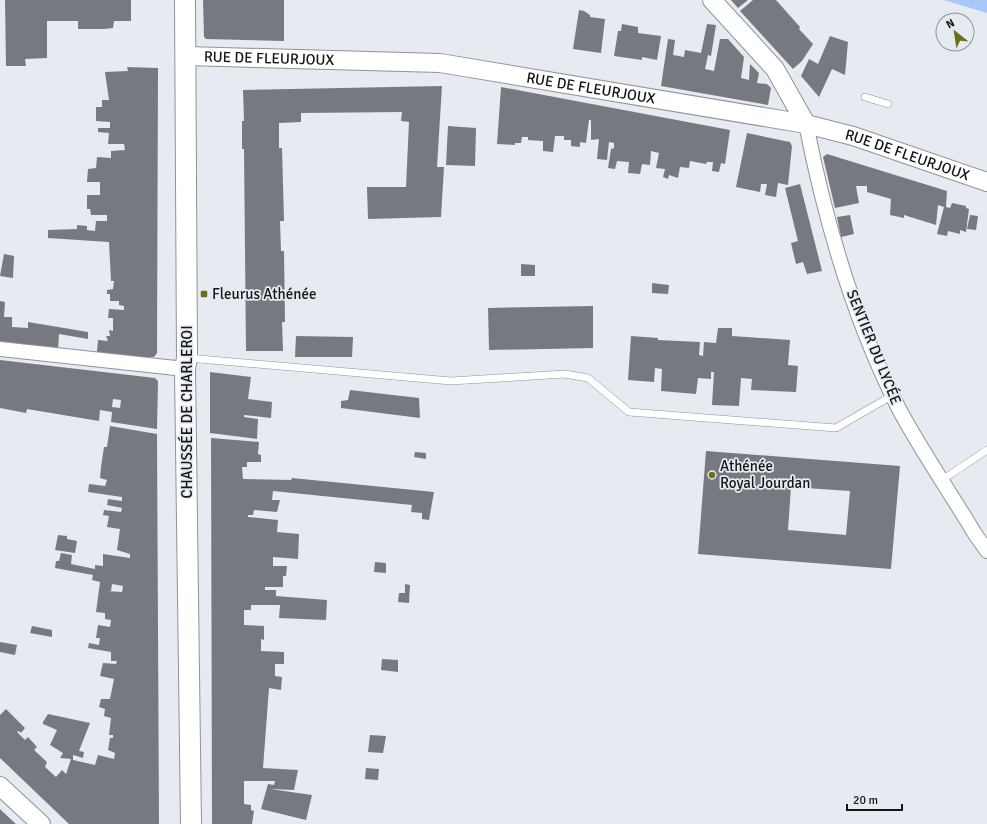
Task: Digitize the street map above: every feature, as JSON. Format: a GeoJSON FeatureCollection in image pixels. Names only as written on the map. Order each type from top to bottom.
{"type":"FeatureCollection","features":[{"type":"Feature","properties":{"kind":"main road","name":"CHAUSSÉE DE CHARLEROI"},"geometry":{"type":"LineString","coordinates":[[185,0],[186,364],[191,824]]}},
{"type":"Feature","properties":{"kind":"street"},"geometry":{"type":"LineString","coordinates":[[712,0],[775,69],[806,124]]}},
{"type":"Feature","properties":{"kind":"street","name":"RUE DE FLEURJOUX"},"geometry":{"type":"LineString","coordinates":[[186,56],[440,63],[806,124],[853,136],[987,182]]}},
{"type":"Feature","properties":{"kind":"street","name":"SENTIER DU LYCÉE"},"geometry":{"type":"LineString","coordinates":[[806,124],[820,196],[857,309],[885,380],[894,395],[899,408],[987,551]]}},
{"type":"Feature","properties":{"kind":"street"},"geometry":{"type":"LineString","coordinates":[[0,349],[186,364]]}},
{"type":"Feature","properties":{"kind":"street"},"geometry":{"type":"LineString","coordinates":[[0,786],[41,824]]}},
{"type":"Feature","properties":{"kind":"lane"},"geometry":{"type":"LineString","coordinates":[[865,97],[888,104]]}},
{"type":"Feature","properties":{"kind":"lane"},"geometry":{"type":"LineString","coordinates":[[186,364],[451,381],[565,374],[588,378],[629,412],[836,428],[894,395]]}},
{"type":"Feature","properties":{"kind":"lane"},"geometry":{"type":"LineString","coordinates":[[942,480],[987,450]]}},
{"type":"Feature","properties":{"kind":"shaded area"},"geometry":{"type":"Polygon","coordinates":[[[944,0],[987,0],[987,13],[944,0]]]}},
{"type":"Feature","properties":{"kind":"building"},"geometry":{"type":"Polygon","coordinates":[[[5,0],[131,0],[131,21],[114,21],[113,28],[78,29],[78,21],[47,21],[47,58],[25,59],[26,66],[6,66],[5,0]]]}},
{"type":"Feature","properties":{"kind":"building"},"geometry":{"type":"Polygon","coordinates":[[[203,0],[284,0],[284,41],[206,39],[204,37],[203,0]]]}},
{"type":"Feature","properties":{"kind":"building"},"geometry":{"type":"Polygon","coordinates":[[[731,0],[748,0],[738,8],[731,0]]]}},
{"type":"Feature","properties":{"kind":"building"},"geometry":{"type":"Polygon","coordinates":[[[753,0],[776,0],[813,44],[802,61],[793,69],[740,11],[753,0]]]}},
{"type":"Feature","properties":{"kind":"building"},"geometry":{"type":"Polygon","coordinates":[[[579,10],[584,11],[590,15],[590,17],[605,19],[601,53],[573,49],[579,10]]]}},
{"type":"Feature","properties":{"kind":"building"},"geometry":{"type":"Polygon","coordinates":[[[622,24],[638,27],[638,33],[661,36],[657,60],[642,57],[642,60],[614,56],[618,31],[621,31],[622,24]]]}},
{"type":"Feature","properties":{"kind":"building"},"geometry":{"type":"Polygon","coordinates":[[[707,24],[716,25],[711,56],[708,55],[705,69],[714,71],[720,39],[728,39],[744,57],[741,78],[749,80],[750,64],[759,73],[757,83],[767,84],[771,88],[768,105],[661,86],[668,39],[675,40],[673,55],[684,57],[685,50],[701,53],[707,24]]]}},
{"type":"Feature","properties":{"kind":"building"},"geometry":{"type":"Polygon","coordinates":[[[830,36],[848,42],[845,75],[832,69],[819,97],[801,76],[809,59],[818,64],[830,36]]]}},
{"type":"Feature","properties":{"kind":"building"},"geometry":{"type":"Polygon","coordinates":[[[127,67],[158,68],[157,353],[154,357],[131,358],[97,352],[98,340],[108,341],[106,336],[110,336],[109,330],[113,331],[113,318],[108,318],[109,309],[124,310],[124,306],[119,305],[119,301],[110,301],[110,294],[107,294],[107,290],[113,289],[114,281],[111,281],[109,242],[48,238],[48,230],[77,229],[77,225],[87,226],[87,230],[95,231],[96,221],[107,221],[107,215],[91,215],[90,209],[87,209],[87,195],[100,195],[100,182],[87,182],[88,169],[96,168],[97,157],[111,158],[111,151],[125,150],[124,144],[108,144],[109,133],[98,132],[98,128],[110,128],[110,122],[96,121],[96,107],[102,107],[102,100],[109,100],[105,72],[128,71],[127,67]]]}},
{"type":"Feature","properties":{"kind":"building"},"geometry":{"type":"Polygon","coordinates":[[[442,86],[437,167],[444,167],[441,217],[368,219],[367,187],[406,187],[409,122],[401,121],[402,112],[301,113],[301,122],[279,123],[279,148],[282,148],[284,221],[280,221],[281,251],[284,251],[285,322],[282,322],[283,351],[246,351],[244,149],[242,149],[242,121],[244,121],[243,90],[442,86]]]}},
{"type":"Feature","properties":{"kind":"building"},"geometry":{"type":"Polygon","coordinates":[[[501,87],[730,130],[725,164],[721,163],[719,172],[712,171],[713,162],[707,162],[706,164],[690,161],[689,168],[680,167],[678,178],[669,175],[668,179],[663,177],[665,169],[656,168],[659,153],[651,151],[650,165],[642,164],[640,174],[628,173],[629,162],[617,161],[615,169],[608,168],[611,149],[614,148],[614,143],[609,142],[607,160],[597,159],[599,139],[591,140],[591,120],[589,120],[586,143],[580,142],[580,147],[571,146],[571,140],[564,140],[564,136],[555,136],[553,152],[543,151],[543,141],[528,140],[528,137],[522,137],[521,143],[515,143],[515,145],[497,144],[501,87]]]}},
{"type":"Feature","properties":{"kind":"building"},"geometry":{"type":"Polygon","coordinates":[[[448,126],[476,128],[475,166],[446,165],[448,126]]]}},
{"type":"Feature","properties":{"kind":"building"},"geometry":{"type":"Polygon","coordinates":[[[747,133],[790,142],[792,146],[788,185],[778,183],[776,197],[765,195],[767,184],[761,184],[760,192],[736,187],[747,133]]]}},
{"type":"Feature","properties":{"kind":"building"},"geometry":{"type":"Polygon","coordinates":[[[827,154],[947,191],[946,207],[950,208],[952,203],[966,206],[966,208],[969,209],[966,232],[960,230],[960,234],[948,231],[947,236],[937,234],[944,207],[938,205],[936,225],[904,215],[904,218],[890,215],[891,199],[867,192],[867,186],[856,186],[859,203],[835,208],[823,157],[827,154]]]}},
{"type":"Feature","properties":{"kind":"building"},"geometry":{"type":"Polygon","coordinates":[[[800,184],[822,271],[807,274],[803,262],[796,264],[791,243],[798,241],[785,188],[800,184]]]}},
{"type":"Feature","properties":{"kind":"building"},"geometry":{"type":"Polygon","coordinates":[[[850,215],[854,234],[841,237],[837,217],[850,215]]]}},
{"type":"Feature","properties":{"kind":"building"},"geometry":{"type":"Polygon","coordinates":[[[970,215],[978,216],[976,230],[967,229],[970,215]]]}},
{"type":"Feature","properties":{"kind":"building"},"geometry":{"type":"Polygon","coordinates":[[[4,254],[14,256],[13,278],[0,276],[4,254]]]}},
{"type":"Feature","properties":{"kind":"building"},"geometry":{"type":"Polygon","coordinates":[[[521,264],[535,265],[535,276],[521,276],[521,264]]]}},
{"type":"Feature","properties":{"kind":"building"},"geometry":{"type":"Polygon","coordinates":[[[652,283],[669,285],[668,294],[652,293],[652,283]]]}},
{"type":"Feature","properties":{"kind":"building"},"geometry":{"type":"Polygon","coordinates":[[[0,301],[5,302],[4,317],[12,317],[12,327],[28,328],[28,322],[88,332],[88,339],[59,334],[58,350],[0,341],[0,301]]]}},
{"type":"Feature","properties":{"kind":"building"},"geometry":{"type":"Polygon","coordinates":[[[593,306],[593,348],[489,350],[488,308],[593,306]]]}},
{"type":"Feature","properties":{"kind":"building"},"geometry":{"type":"Polygon","coordinates":[[[718,328],[732,328],[732,336],[790,340],[788,365],[798,366],[796,392],[751,390],[752,379],[741,378],[739,406],[712,405],[714,372],[711,372],[711,379],[698,378],[696,394],[661,391],[662,369],[655,368],[654,382],[628,380],[631,336],[658,338],[658,340],[700,342],[699,355],[703,356],[704,342],[716,343],[718,328]]]}},
{"type":"Feature","properties":{"kind":"building"},"geometry":{"type":"Polygon","coordinates":[[[296,336],[353,337],[352,357],[295,357],[296,336]]]}},
{"type":"Feature","properties":{"kind":"building"},"geometry":{"type":"Polygon","coordinates":[[[0,360],[155,378],[158,381],[157,429],[111,422],[112,412],[100,410],[99,421],[27,409],[26,413],[0,408],[0,360]],[[113,399],[112,407],[120,408],[121,400],[113,399]]]}},
{"type":"Feature","properties":{"kind":"building"},"geometry":{"type":"Polygon","coordinates":[[[210,372],[251,377],[248,399],[272,402],[271,418],[244,415],[244,417],[258,419],[257,439],[210,433],[210,372]]]}},
{"type":"Feature","properties":{"kind":"building"},"geometry":{"type":"Polygon","coordinates":[[[350,390],[419,398],[420,418],[341,408],[341,401],[348,400],[350,390]]]}},
{"type":"Feature","properties":{"kind":"building"},"geometry":{"type":"Polygon","coordinates":[[[110,426],[157,434],[159,824],[69,824],[0,758],[0,715],[6,709],[25,728],[21,733],[19,731],[17,732],[25,740],[28,737],[37,747],[34,750],[47,762],[45,767],[56,777],[62,770],[66,774],[71,759],[60,758],[63,753],[50,745],[57,730],[43,724],[48,714],[90,723],[79,751],[84,752],[83,758],[73,755],[73,760],[95,765],[98,755],[114,759],[115,753],[108,750],[110,738],[113,738],[113,735],[109,735],[111,718],[104,716],[105,709],[99,707],[101,699],[110,699],[114,679],[100,676],[103,663],[116,664],[117,661],[111,661],[111,652],[88,648],[89,643],[99,645],[100,638],[96,638],[98,625],[110,627],[111,620],[105,619],[105,613],[96,612],[100,582],[92,580],[93,575],[55,568],[56,561],[59,561],[61,553],[72,555],[71,564],[95,569],[95,565],[103,566],[103,554],[130,558],[130,554],[117,550],[120,529],[107,527],[109,516],[103,515],[104,510],[121,512],[122,508],[107,505],[108,499],[122,501],[122,497],[88,492],[89,484],[105,486],[107,480],[100,478],[104,447],[107,447],[110,426]],[[112,584],[111,591],[106,591],[122,592],[123,586],[112,584]]]}},
{"type":"Feature","properties":{"kind":"building"},"geometry":{"type":"Polygon","coordinates":[[[211,438],[259,442],[258,454],[261,455],[261,462],[247,462],[247,467],[242,467],[243,479],[291,480],[292,478],[434,492],[429,520],[422,519],[422,513],[411,512],[412,505],[273,491],[272,500],[280,500],[277,512],[254,510],[253,515],[248,515],[248,517],[278,520],[277,532],[299,534],[298,559],[273,557],[273,566],[287,566],[286,576],[283,576],[283,587],[265,587],[265,590],[276,590],[276,596],[327,600],[326,620],[279,618],[280,605],[251,605],[251,610],[244,610],[244,625],[264,626],[264,640],[261,639],[261,651],[284,652],[284,664],[275,664],[275,676],[282,677],[281,690],[269,688],[263,768],[298,770],[294,790],[270,789],[312,795],[306,820],[261,809],[268,784],[274,785],[275,781],[244,781],[244,804],[251,805],[251,810],[254,811],[252,824],[212,824],[211,438]]]}},
{"type":"Feature","properties":{"kind":"building"},"geometry":{"type":"Polygon","coordinates":[[[706,451],[900,466],[891,569],[698,554],[706,451]],[[791,487],[788,530],[846,535],[850,491],[791,487]]]}},
{"type":"Feature","properties":{"kind":"building"},"geometry":{"type":"Polygon","coordinates":[[[415,452],[426,453],[426,459],[414,457],[415,452]]]}},
{"type":"Feature","properties":{"kind":"building"},"geometry":{"type":"Polygon","coordinates":[[[58,535],[67,536],[67,539],[77,541],[75,553],[55,550],[58,535]]]}},
{"type":"Feature","properties":{"kind":"building"},"geometry":{"type":"Polygon","coordinates":[[[375,562],[386,563],[386,573],[374,572],[375,562]]]}},
{"type":"Feature","properties":{"kind":"building"},"geometry":{"type":"Polygon","coordinates":[[[405,584],[410,585],[409,603],[398,602],[399,593],[405,593],[405,584]]]}},
{"type":"Feature","properties":{"kind":"building"},"geometry":{"type":"Polygon","coordinates":[[[32,626],[52,630],[52,637],[30,633],[32,626]]]}},
{"type":"Feature","properties":{"kind":"building"},"geometry":{"type":"Polygon","coordinates":[[[0,642],[17,645],[15,655],[0,652],[0,642]]]}},
{"type":"Feature","properties":{"kind":"building"},"geometry":{"type":"Polygon","coordinates":[[[382,659],[398,660],[398,672],[381,670],[382,659]]]}},
{"type":"Feature","properties":{"kind":"building"},"geometry":{"type":"Polygon","coordinates":[[[370,735],[386,736],[383,753],[368,752],[370,735]]]}},
{"type":"Feature","properties":{"kind":"building"},"geometry":{"type":"Polygon","coordinates":[[[366,768],[379,769],[378,780],[365,779],[366,768]]]}},
{"type":"Feature","properties":{"kind":"building"},"geometry":{"type":"Polygon","coordinates":[[[0,809],[3,812],[16,824],[0,824],[0,809]]]}},
{"type":"Feature","properties":{"kind":"place","name":"Fleurus Athénée"},"geometry":{"type":"Point","coordinates":[204,294]}},
{"type":"Feature","properties":{"kind":"place","name":"Athénée Royal Jourdan"},"geometry":{"type":"Point","coordinates":[712,475]}}]}
